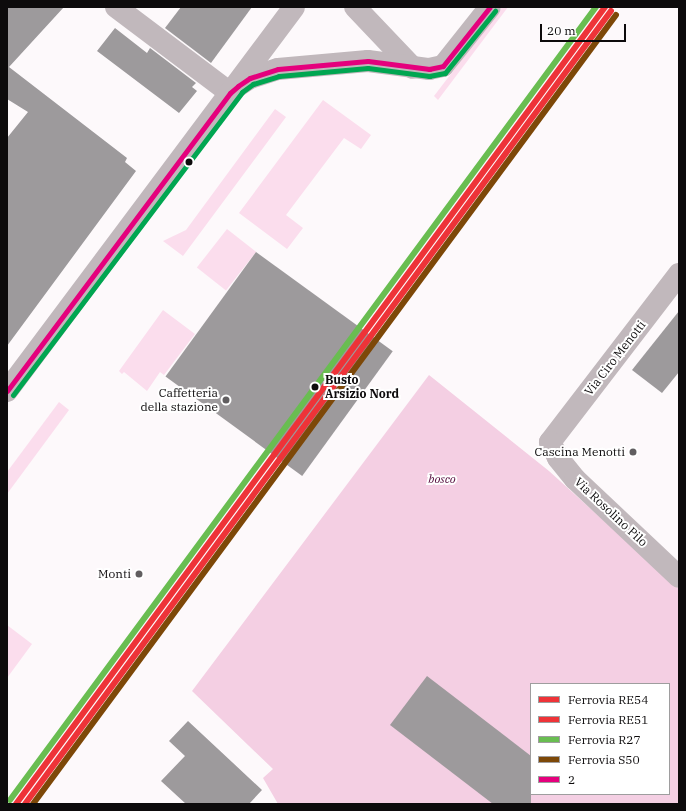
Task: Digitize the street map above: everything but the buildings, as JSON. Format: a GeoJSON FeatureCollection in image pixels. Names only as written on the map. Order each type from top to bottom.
{"type":"FeatureCollection","features":[{"type":"Feature","properties":{"kind":"street"},"geometry":{"type":"LineString","coordinates":[[116,7],[230,93]]}},
{"type":"Feature","properties":{"kind":"street"},"geometry":{"type":"LineString","coordinates":[[7,391],[294,7]]}},
{"type":"Feature","properties":{"kind":"street"},"geometry":{"type":"LineString","coordinates":[[355,7],[413,68]]}},
{"type":"Feature","properties":{"kind":"street"},"geometry":{"type":"LineString","coordinates":[[230,93],[250,78],[278,69],[368,61],[413,68],[429,69],[443,66],[490,7]]}},
{"type":"Feature","properties":{"kind":"street","name":"Via Ciro Menotti"},"geometry":{"type":"LineString","coordinates":[[550,442],[679,274]]}},
{"type":"Feature","properties":{"kind":"street","name":"Via Rosolino Pilo"},"geometry":{"type":"LineString","coordinates":[[550,442],[558,458],[575,479],[679,577]]}},
{"type":"Feature","properties":{"kind":"shaded area"},"geometry":{"type":"Polygon","coordinates":[[[502,7],[508,7],[438,100],[434,96],[502,7]]]}},
{"type":"Feature","properties":{"kind":"shaded area"},"geometry":{"type":"Polygon","coordinates":[[[323,100],[371,135],[361,149],[344,138],[286,215],[303,228],[287,249],[239,213],[323,100]]]}},
{"type":"Feature","properties":{"kind":"shaded area"},"geometry":{"type":"Polygon","coordinates":[[[275,109],[286,117],[183,256],[163,241],[186,230],[275,109]]]}},
{"type":"Feature","properties":{"kind":"shaded area"},"geometry":{"type":"Polygon","coordinates":[[[227,229],[256,252],[226,290],[197,268],[227,229]]]}},
{"type":"Feature","properties":{"kind":"shaded area"},"geometry":{"type":"Polygon","coordinates":[[[163,310],[195,334],[164,375],[160,372],[147,391],[124,372],[122,374],[119,371],[163,310]]]}},
{"type":"Feature","properties":{"kind":"shaded area"},"geometry":{"type":"Polygon","coordinates":[[[59,402],[69,410],[7,494],[7,472],[59,402]]]}},
{"type":"Feature","properties":{"kind":"shaded area"},"geometry":{"type":"Polygon","coordinates":[[[7,625],[32,644],[7,678],[7,625]]]}},
{"type":"Feature","properties":{"kind":"green space","name":"bosco"},"geometry":{"type":"Polygon","coordinates":[[[429,375],[549,471],[679,589],[679,804],[278,804],[263,778],[273,769],[192,691],[429,375]]]}},
{"type":"Feature","properties":{"kind":"rail line","name":"R27"},"geometry":{"type":"LineString","coordinates":[[10,800],[596,7]]}},
{"type":"Feature","properties":{"kind":"rail line","name":"RE54"},"geometry":{"type":"LineString","coordinates":[[16,804],[605,7]]}},
{"type":"Feature","properties":{"kind":"rail line","name":"RE51"},"geometry":{"type":"LineString","coordinates":[[25,804],[611,11]]}},
{"type":"Feature","properties":{"kind":"rail line","name":"S50"},"geometry":{"type":"LineString","coordinates":[[33,804],[616,15]]}},
{"type":"Feature","properties":{"kind":"transit line","name":"2"},"geometry":{"type":"LineString","coordinates":[[7,391],[230,93],[238,86],[250,78],[278,69],[368,61],[429,69],[443,66],[490,7]]}},
{"type":"Feature","properties":{"kind":"transit line"},"geometry":{"type":"LineString","coordinates":[[13,395],[242,92],[253,84],[279,76],[368,68],[429,76],[445,73],[495,11]]}},
{"type":"Feature","properties":{"kind":"place","name":"Busto Arsizio Nord"},"geometry":{"type":"Point","coordinates":[315,387]}},
{"type":"Feature","properties":{"kind":"place","name":"Caffetteria della stazione"},"geometry":{"type":"Point","coordinates":[226,400]}},
{"type":"Feature","properties":{"kind":"place","name":"Cascina Menotti"},"geometry":{"type":"Point","coordinates":[633,452]}},
{"type":"Feature","properties":{"kind":"place","name":"Monti"},"geometry":{"type":"Point","coordinates":[139,574]}}]}
